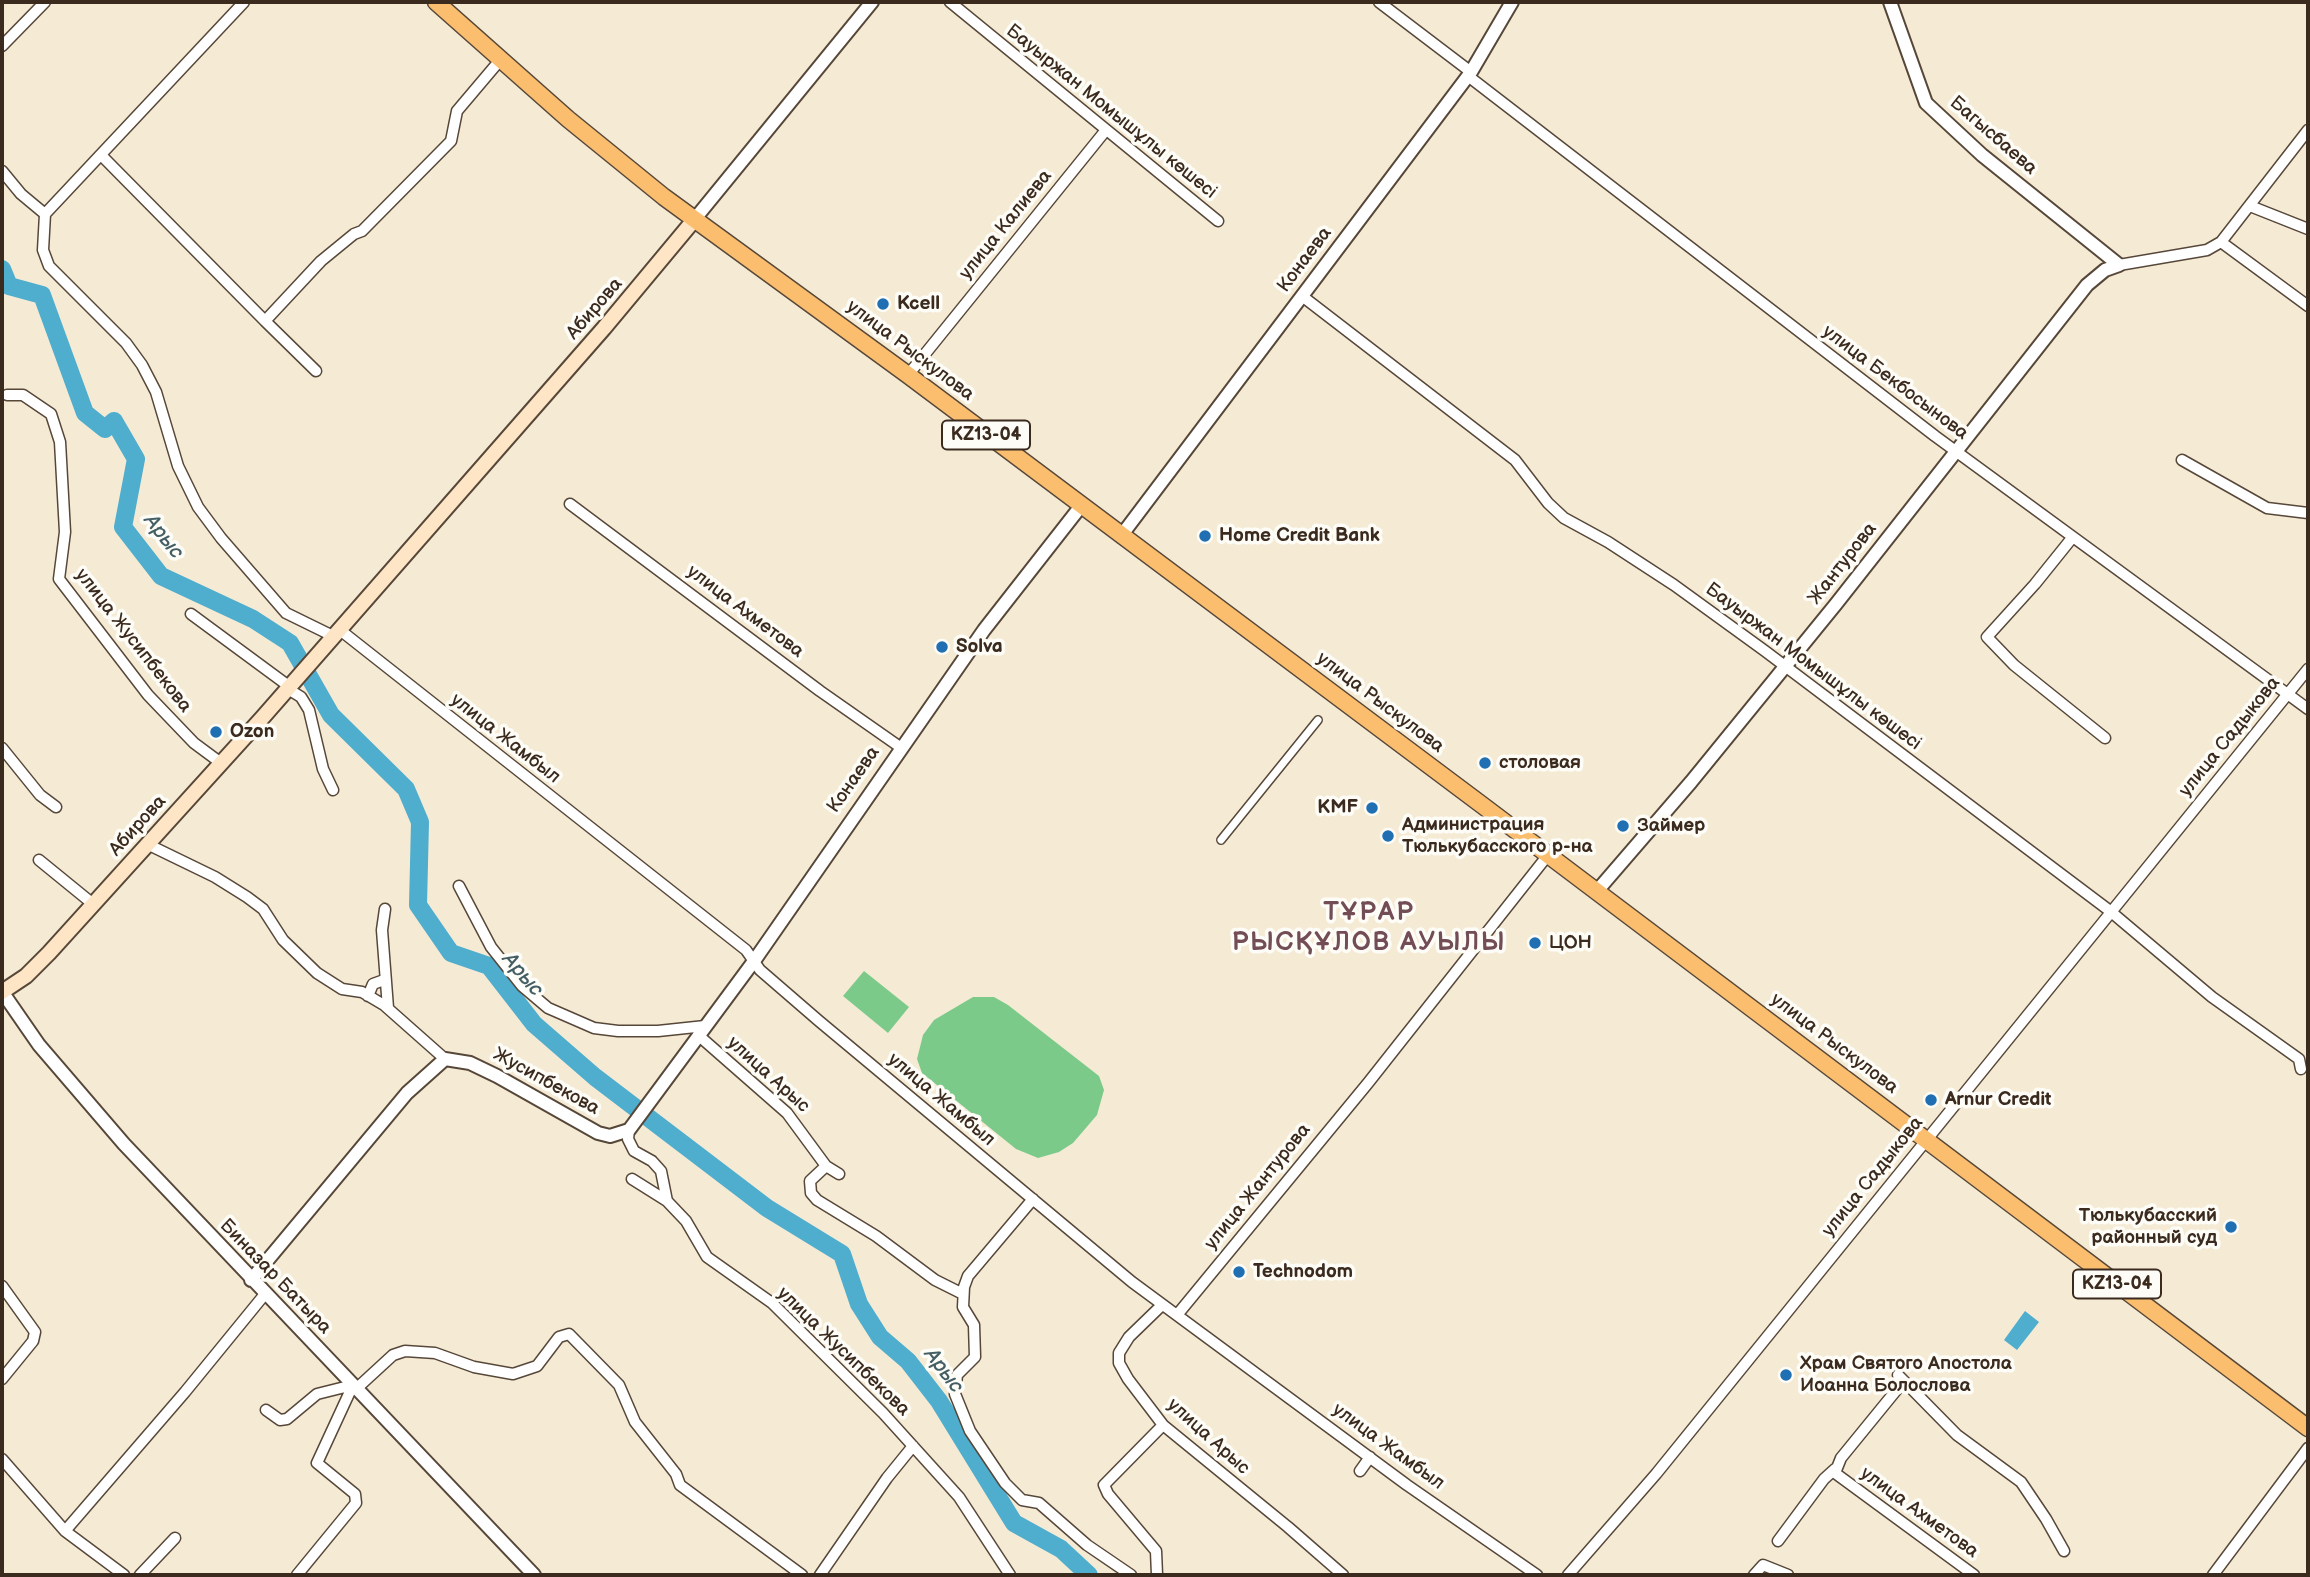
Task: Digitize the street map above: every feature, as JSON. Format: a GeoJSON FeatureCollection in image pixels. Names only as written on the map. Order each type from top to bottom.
{"type":"FeatureCollection","features":[{"type":"Feature","properties":{"kind":"main road","name":"улица Рыскулова"},"geometry":{"type":"LineString","coordinates":[[436,2],[568,119],[694,220],[908,375],[1597,891],[2308,1429]]}},
{"type":"Feature","properties":{"kind":"main road","name":"Абирова"},"geometry":{"type":"LineString","coordinates":[[2,992],[26,975],[292,685],[622,308],[694,220]]}},
{"type":"Feature","properties":{"kind":"street"},"geometry":{"type":"LineString","coordinates":[[2,46],[45,2]]}},
{"type":"Feature","properties":{"kind":"street"},"geometry":{"type":"LineString","coordinates":[[2,171],[21,194],[46,214],[244,2]]}},
{"type":"Feature","properties":{"kind":"street","name":"Абирова"},"geometry":{"type":"LineString","coordinates":[[694,220],[872,2]]}},
{"type":"Feature","properties":{"kind":"street","name":"Бауыржан Момышұлы көшесі"},"geometry":{"type":"LineString","coordinates":[[950,2],[1218,221]]}},
{"type":"Feature","properties":{"kind":"street","name":"улица Бекбосынова"},"geometry":{"type":"LineString","coordinates":[[1379,2],[1958,452],[2308,709]]}},
{"type":"Feature","properties":{"kind":"street","name":"Конаева"},"geometry":{"type":"LineString","coordinates":[[1121,536],[1470,74],[1512,2]]}},
{"type":"Feature","properties":{"kind":"street","name":"Багысбаева"},"geometry":{"type":"LineString","coordinates":[[1890,2],[1926,103],[1982,155],[2119,265]]}},
{"type":"Feature","properties":{"kind":"street"},"geometry":{"type":"LineString","coordinates":[[265,321],[321,261],[354,234],[362,231],[451,141],[457,111],[501,60]]}},
{"type":"Feature","properties":{"kind":"street","name":"улица Калиева"},"geometry":{"type":"LineString","coordinates":[[908,375],[1106,130]]}},
{"type":"Feature","properties":{"kind":"street"},"geometry":{"type":"LineString","coordinates":[[2119,265],[2207,250],[2221,242],[2308,130]]}},
{"type":"Feature","properties":{"kind":"street"},"geometry":{"type":"LineString","coordinates":[[101,155],[316,371]]}},
{"type":"Feature","properties":{"kind":"street"},"geometry":{"type":"LineString","coordinates":[[2250,206],[2308,229]]}},
{"type":"Feature","properties":{"kind":"street","name":"улица Жамбыл"},"geometry":{"type":"LineString","coordinates":[[46,214],[43,250],[48,266],[117,333],[142,365],[156,392],[177,466],[198,507],[221,538],[286,613],[336,635],[736,942],[819,1021],[1162,1305],[1537,1575]]}},
{"type":"Feature","properties":{"kind":"street"},"geometry":{"type":"LineString","coordinates":[[2221,242],[2308,306]]}},
{"type":"Feature","properties":{"kind":"street","name":"Жантурова"},"geometry":{"type":"LineString","coordinates":[[1597,891],[1786,667],[2087,285],[2105,270],[2119,265]]}},
{"type":"Feature","properties":{"kind":"street","name":"Бауыржан Момышұлы көшесі"},"geometry":{"type":"LineString","coordinates":[[1302,296],[1515,460],[1548,503],[1564,518],[1608,542],[1674,585],[1786,667],[2110,911],[2212,997],[2299,1059],[2301,1069]]}},
{"type":"Feature","properties":{"kind":"street","name":"улица Жусипбекова"},"geometry":{"type":"LineString","coordinates":[[4,396],[23,395],[51,414],[60,442],[65,532],[59,579],[148,695],[194,743],[221,763]]}},
{"type":"Feature","properties":{"kind":"street"},"geometry":{"type":"LineString","coordinates":[[2182,460],[2267,508],[2308,513]]}},
{"type":"Feature","properties":{"kind":"street","name":"улица Ахметова"},"geometry":{"type":"LineString","coordinates":[[570,504],[820,691],[900,747]]}},
{"type":"Feature","properties":{"kind":"street","name":"Конаева"},"geometry":{"type":"LineString","coordinates":[[629,1130],[754,961],[900,747],[984,630],[1081,506]]}},
{"type":"Feature","properties":{"kind":"street"},"geometry":{"type":"LineString","coordinates":[[2072,538],[1987,637],[2014,665],[2105,738]]}},
{"type":"Feature","properties":{"kind":"street"},"geometry":{"type":"LineString","coordinates":[[191,614],[292,685],[309,710],[323,769],[333,790]]}},
{"type":"Feature","properties":{"kind":"street","name":"улица Садыкова"},"geometry":{"type":"LineString","coordinates":[[1569,1575],[1664,1464],[2308,669]]}},
{"type":"Feature","properties":{"kind":"street"},"geometry":{"type":"LineString","coordinates":[[1221,840],[1318,720]]}},
{"type":"Feature","properties":{"kind":"street"},"geometry":{"type":"LineString","coordinates":[[2,748],[40,794],[56,807]]}},
{"type":"Feature","properties":{"kind":"street"},"geometry":{"type":"LineString","coordinates":[[147,844],[215,877],[247,897],[263,909],[283,940],[317,973],[342,989],[368,996],[388,1008],[445,1059],[407,1093],[251,1280]]}},
{"type":"Feature","properties":{"kind":"street","name":"улица Жантурова"},"geometry":{"type":"LineString","coordinates":[[1177,1315],[1368,1083],[1548,855]]}},
{"type":"Feature","properties":{"kind":"street"},"geometry":{"type":"LineString","coordinates":[[39,860],[93,904]]}},
{"type":"Feature","properties":{"kind":"street","name":"улица Арыс"},"geometry":{"type":"LineString","coordinates":[[459,886],[491,947],[522,986],[548,1008],[594,1028],[618,1031],[701,1030],[787,1113],[826,1166],[839,1174]]}},
{"type":"Feature","properties":{"kind":"street"},"geometry":{"type":"LineString","coordinates":[[385,909],[382,930],[388,1008]]}},
{"type":"Feature","properties":{"kind":"street"},"geometry":{"type":"LineString","coordinates":[[368,996],[373,985],[384,980]]}},
{"type":"Feature","properties":{"kind":"street","name":"Биназар Батыра"},"geometry":{"type":"LineString","coordinates":[[2,992],[39,1045],[95,1113],[534,1575]]}},
{"type":"Feature","properties":{"kind":"street","name":"Жусипбекова"},"geometry":{"type":"LineString","coordinates":[[445,1059],[470,1063],[497,1076],[598,1133],[610,1136],[629,1130]]}},
{"type":"Feature","properties":{"kind":"street","name":"улица Жусипбекова"},"geometry":{"type":"LineString","coordinates":[[629,1130],[628,1139],[634,1151],[652,1161],[661,1171],[667,1201],[686,1221],[715,1265],[772,1303],[913,1447],[959,1497],[1010,1575]]}},
{"type":"Feature","properties":{"kind":"street"},"geometry":{"type":"LineString","coordinates":[[826,1166],[810,1181],[811,1193],[836,1213],[876,1236],[935,1280],[963,1294]]}},
{"type":"Feature","properties":{"kind":"street"},"geometry":{"type":"LineString","coordinates":[[632,1179],[667,1201]]}},
{"type":"Feature","properties":{"kind":"street"},"geometry":{"type":"LineString","coordinates":[[1033,1199],[968,1276],[963,1307],[974,1325],[975,1357],[957,1375],[955,1394],[970,1431],[1005,1483],[1022,1500],[1039,1503],[1087,1545],[1131,1575]]}},
{"type":"Feature","properties":{"kind":"street"},"geometry":{"type":"LineString","coordinates":[[2,1286],[35,1332],[33,1341],[2,1379]]}},
{"type":"Feature","properties":{"kind":"street"},"geometry":{"type":"LineString","coordinates":[[65,1531],[186,1392],[265,1294]]}},
{"type":"Feature","properties":{"kind":"street","name":"улица Арыс"},"geometry":{"type":"LineString","coordinates":[[1162,1305],[1129,1337],[1119,1353],[1119,1363],[1163,1425],[1343,1575]]}},
{"type":"Feature","properties":{"kind":"street"},"geometry":{"type":"LineString","coordinates":[[297,1575],[356,1503],[355,1494],[317,1463],[354,1387],[393,1355],[405,1351],[435,1353],[474,1367],[513,1374],[537,1366],[559,1337],[569,1334],[619,1385],[635,1422],[676,1474],[680,1485],[802,1575]]}},
{"type":"Feature","properties":{"kind":"street","name":"улица Ахметова"},"geometry":{"type":"LineString","coordinates":[[1974,1575],[1835,1473],[1835,1469],[1901,1378],[1957,1435],[2021,1482],[2064,1551]]}},
{"type":"Feature","properties":{"kind":"street"},"geometry":{"type":"LineString","coordinates":[[265,1410],[280,1420],[287,1419],[317,1394],[354,1387]]}},
{"type":"Feature","properties":{"kind":"street"},"geometry":{"type":"LineString","coordinates":[[1155,1573],[1159,1558],[1156,1551],[1104,1489],[1109,1480],[1163,1425]]}},
{"type":"Feature","properties":{"kind":"street"},"geometry":{"type":"LineString","coordinates":[[820,1575],[887,1478],[913,1447]]}},
{"type":"Feature","properties":{"kind":"street"},"geometry":{"type":"LineString","coordinates":[[2213,1575],[2308,1448]]}},
{"type":"Feature","properties":{"kind":"street"},"geometry":{"type":"LineString","coordinates":[[1360,1471],[1370,1457]]}},
{"type":"Feature","properties":{"kind":"street"},"geometry":{"type":"LineString","coordinates":[[2,1459],[65,1531],[124,1575]]}},
{"type":"Feature","properties":{"kind":"street"},"geometry":{"type":"LineString","coordinates":[[1778,1541],[1824,1479],[1835,1469]]}},
{"type":"Feature","properties":{"kind":"street"},"geometry":{"type":"LineString","coordinates":[[140,1575],[175,1538]]}},
{"type":"Feature","properties":{"kind":"street"},"geometry":{"type":"LineString","coordinates":[[1754,1575],[1763,1565],[1788,1575]]}},
{"type":"Feature","properties":{"kind":"green space"},"geometry":{"type":"Polygon","coordinates":[[[864,971],[909,1007],[888,1033],[843,996],[864,971]]]}},
{"type":"Feature","properties":{"kind":"green space"},"geometry":{"type":"Polygon","coordinates":[[[973,997],[994,997],[1008,1005],[1099,1076],[1104,1090],[1097,1115],[1073,1143],[1059,1152],[1038,1158],[1016,1149],[922,1073],[917,1059],[923,1035],[934,1020],[973,997]]]}},
{"type":"Feature","properties":{"kind":"water"},"geometry":{"type":"Polygon","coordinates":[[[2025,1311],[2039,1322],[2017,1350],[2004,1340],[2025,1311]]]}},
{"type":"Feature","properties":{"kind":"waterway","name":"Арыс"},"geometry":{"type":"LineString","coordinates":[[2,269],[9,286],[42,295],[85,413],[105,429],[114,421],[136,459],[123,527],[161,576],[253,619],[290,643],[331,715],[406,789],[420,822],[418,905],[451,953],[489,966],[534,1024],[595,1077],[767,1208],[842,1254],[859,1304],[880,1337],[908,1361],[939,1401],[1014,1523],[1061,1549],[1089,1575]]}},
{"type":"Feature","properties":{"kind":"place","name":"Kcell"},"geometry":{"type":"Point","coordinates":[883,304]}},
{"type":"Feature","properties":{"kind":"place","name":"Home Credit Bank"},"geometry":{"type":"Point","coordinates":[1205,536]}},
{"type":"Feature","properties":{"kind":"place","name":"Solva"},"geometry":{"type":"Point","coordinates":[942,647]}},
{"type":"Feature","properties":{"kind":"place","name":"Ozon"},"geometry":{"type":"Point","coordinates":[216,732]}},
{"type":"Feature","properties":{"kind":"place","name":"столовая"},"geometry":{"type":"Point","coordinates":[1485,763]}},
{"type":"Feature","properties":{"kind":"place","name":"KMF"},"geometry":{"type":"Point","coordinates":[1372,808]}},
{"type":"Feature","properties":{"kind":"place","name":"Займер"},"geometry":{"type":"Point","coordinates":[1623,826]}},
{"type":"Feature","properties":{"kind":"place","name":"Администрация Тюлькубасского р-на"},"geometry":{"type":"Point","coordinates":[1388,836]}},
{"type":"Feature","properties":{"kind":"place","name":"ЦОН"},"geometry":{"type":"Point","coordinates":[1535,943]}},
{"type":"Feature","properties":{"kind":"place","name":"Arnur Credit"},"geometry":{"type":"Point","coordinates":[1931,1100]}},
{"type":"Feature","properties":{"kind":"place","name":"Тюлькубасский районный суд"},"geometry":{"type":"Point","coordinates":[2231,1227]}},
{"type":"Feature","properties":{"kind":"place","name":"Technodom"},"geometry":{"type":"Point","coordinates":[1239,1272]}},
{"type":"Feature","properties":{"kind":"place","name":"Храм Святого Апостола Иоанна Болослова"},"geometry":{"type":"Point","coordinates":[1786,1375]}},
{"type":"Feature","properties":{"kind":"district","name":"ТҰРАР РЫСҚҰЛОВ АУЫЛЫ"},"geometry":{"type":"Point","coordinates":[1369,928]}}]}
